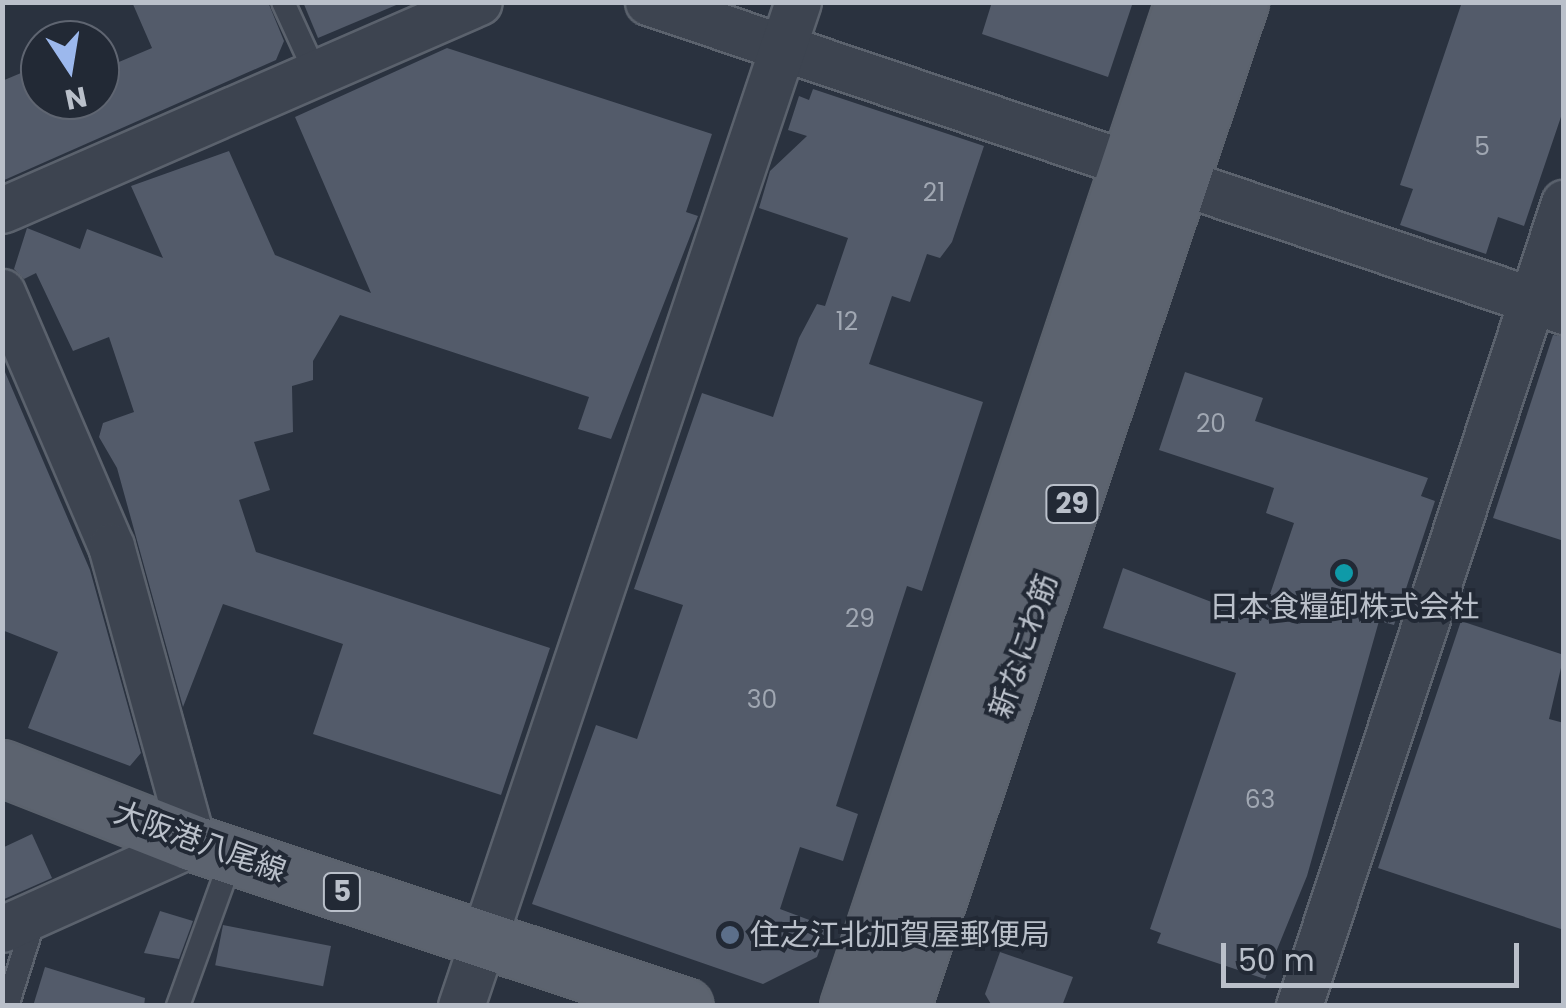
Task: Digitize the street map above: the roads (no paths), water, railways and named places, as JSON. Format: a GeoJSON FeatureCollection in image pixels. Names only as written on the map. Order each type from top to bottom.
{"type":"FeatureCollection","features":[{"type":"Feature","properties":{"kind":"main road","name":"新なにわ筋"},"geometry":{"type":"LineString","coordinates":[[848,1006],[1183,2]]}},
{"type":"Feature","properties":{"kind":"main road","name":"新なにわ筋"},"geometry":{"type":"LineString","coordinates":[[902,1006],[1240,2]]}},
{"type":"Feature","properties":{"kind":"main road","name":"大阪港八尾線"},"geometry":{"type":"LineString","coordinates":[[2,768],[213,848],[482,942],[684,1006]]}},
{"type":"Feature","properties":{"kind":"street"},"geometry":{"type":"LineString","coordinates":[[2,210],[480,2]]}},
{"type":"Feature","properties":{"kind":"street"},"geometry":{"type":"LineString","coordinates":[[648,2],[1547,306]]}},
{"type":"Feature","properties":{"kind":"street"},"geometry":{"type":"LineString","coordinates":[[462,1006],[798,2]]}},
{"type":"Feature","properties":{"kind":"street"},"geometry":{"type":"LineString","coordinates":[[1299,1006],[1547,306],[1564,202]]}},
{"type":"Feature","properties":{"kind":"street"},"geometry":{"type":"LineString","coordinates":[[2,292],[111,546],[213,848],[19,922]]}},
{"type":"Feature","properties":{"kind":"lane"},"geometry":{"type":"LineString","coordinates":[[283,2],[315,72]]}},
{"type":"Feature","properties":{"kind":"lane"},"geometry":{"type":"LineString","coordinates":[[178,1006],[213,848]]}},
{"type":"Feature","properties":{"kind":"lane"},"geometry":{"type":"LineString","coordinates":[[7,1006],[19,922]]}},
{"type":"Feature","properties":{"kind":"place","name":"日本食糧卸株式会社"},"geometry":{"type":"Point","coordinates":[1344,573]}},
{"type":"Feature","properties":{"kind":"place","name":"住之江北加賀屋郵便局"},"geometry":{"type":"Point","coordinates":[730,935]}}]}
